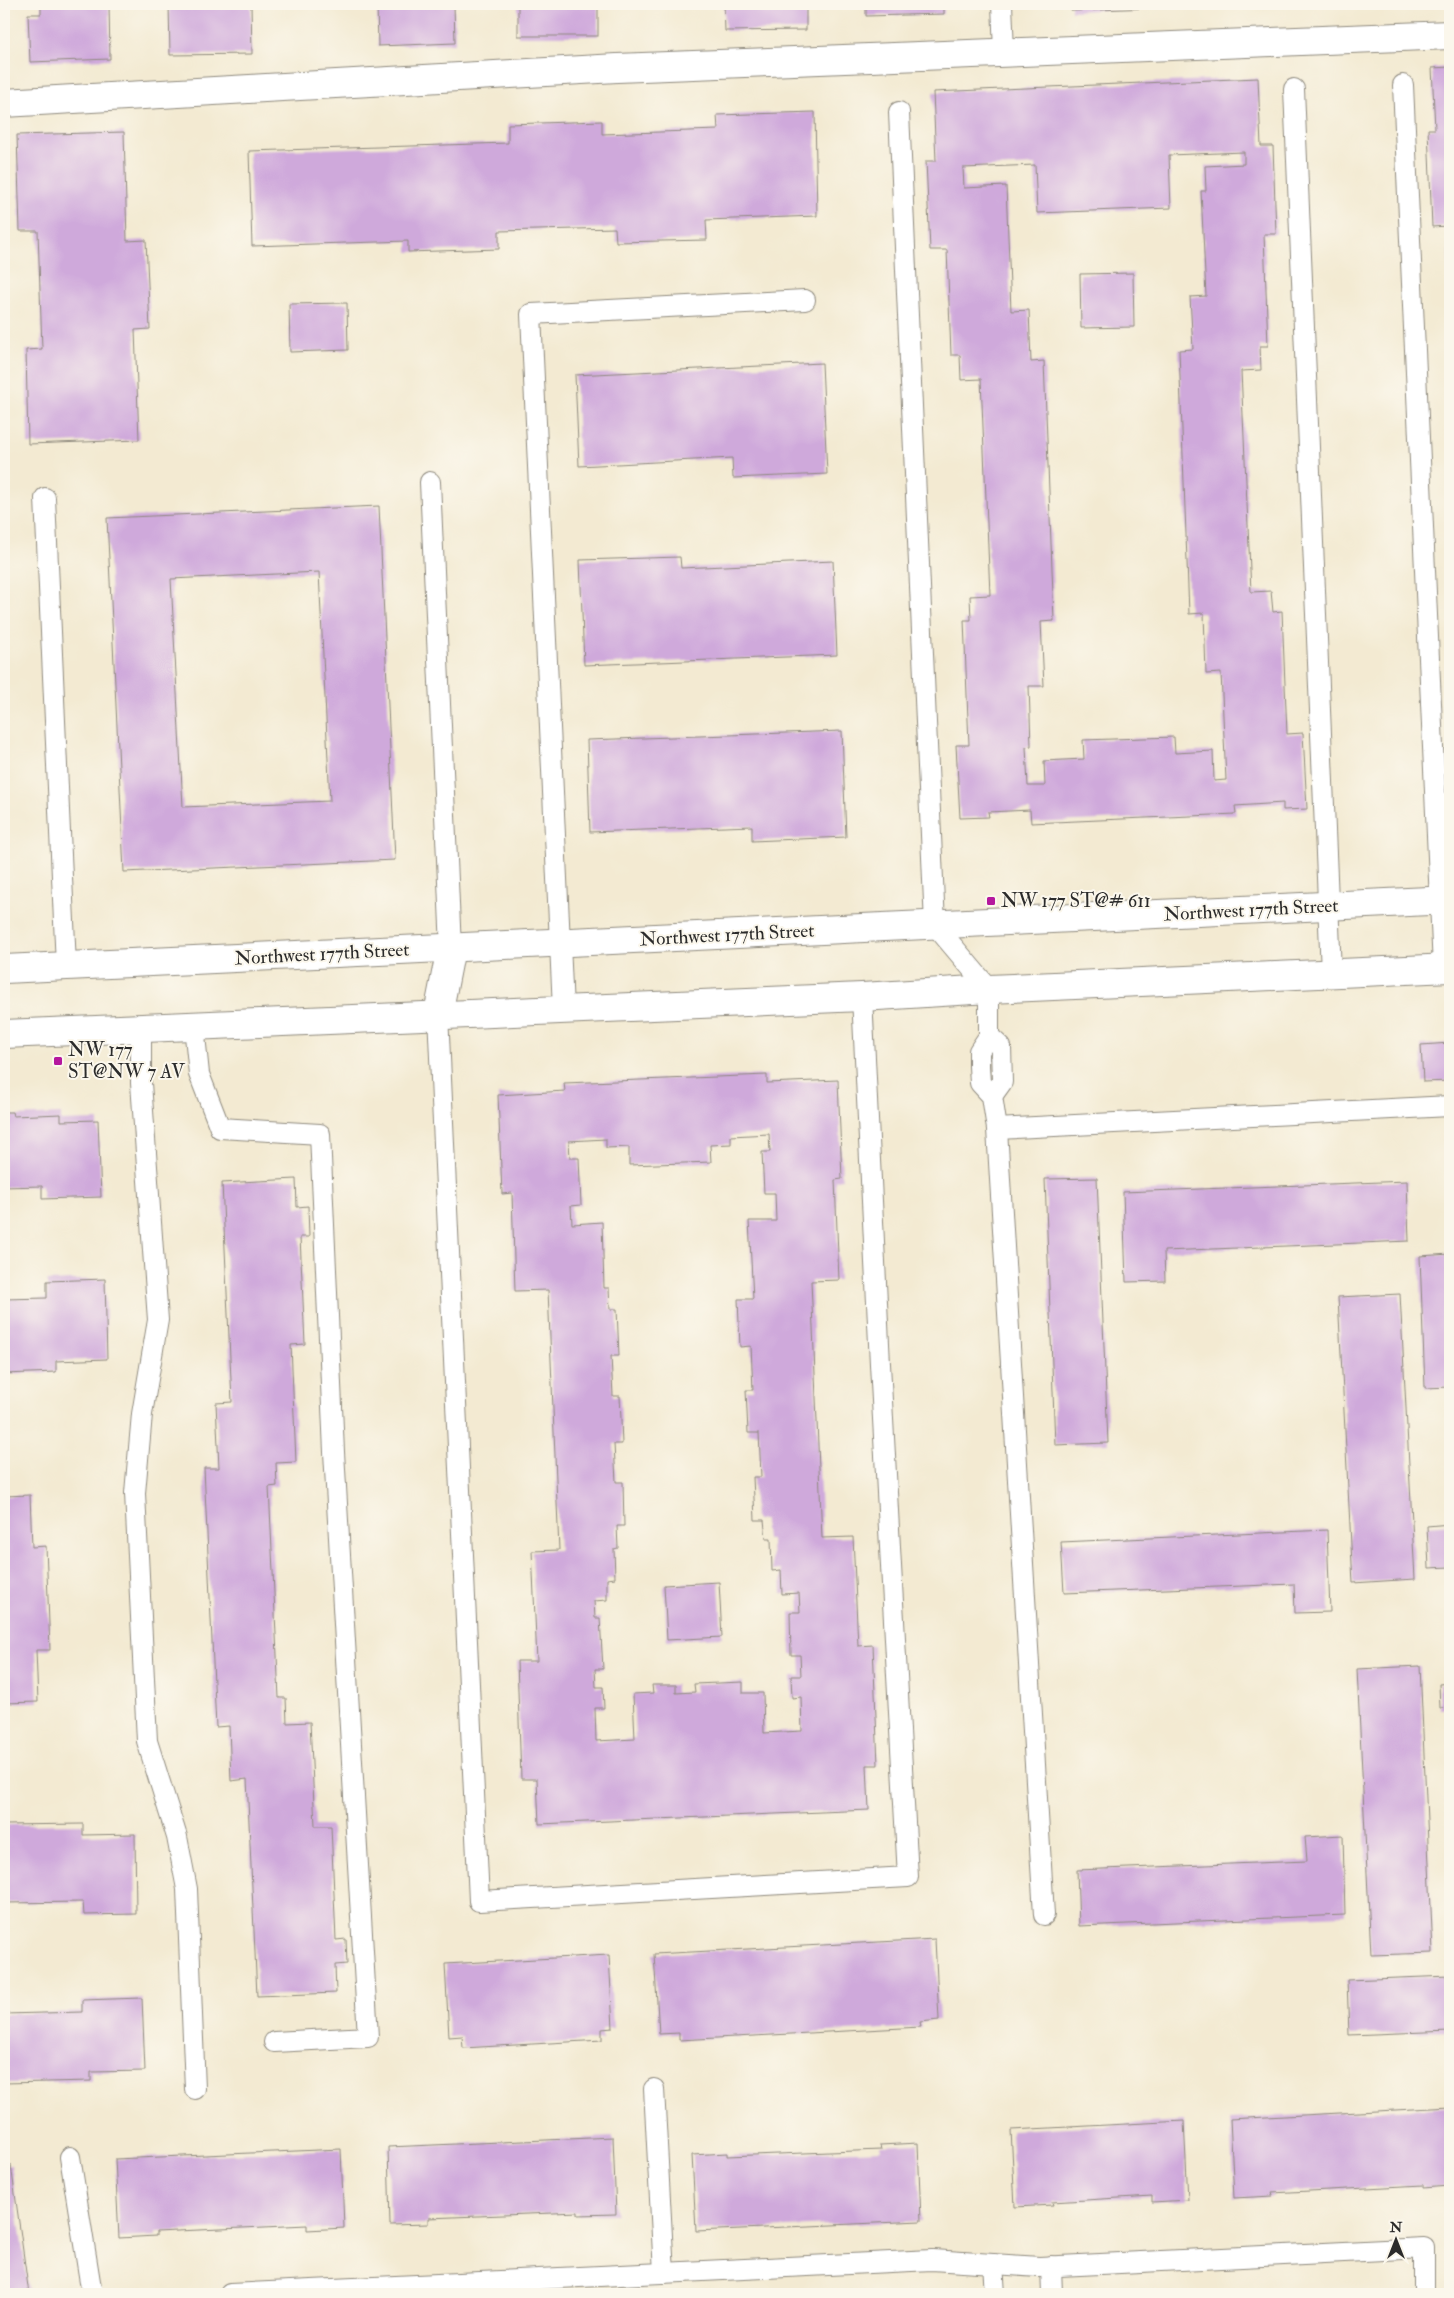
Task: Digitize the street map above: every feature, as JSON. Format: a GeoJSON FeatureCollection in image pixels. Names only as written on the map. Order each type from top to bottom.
{"type":"FeatureCollection","features":[{"type":"Feature","properties":{"kind":"street"},"geometry":{"type":"LineString","coordinates":[[4,103],[617,68],[1450,35]]}},
{"type":"Feature","properties":{"kind":"street","name":"Northwest 177th Street"},"geometry":{"type":"LineString","coordinates":[[4,969],[1445,901]]}},
{"type":"Feature","properties":{"kind":"street"},"geometry":{"type":"LineString","coordinates":[[438,1014],[451,948]]}},
{"type":"Feature","properties":{"kind":"street"},"geometry":{"type":"LineString","coordinates":[[4,1034],[862,997],[988,989],[1446,968]]}},
{"type":"Feature","properties":{"kind":"lane"},"geometry":{"type":"LineString","coordinates":[[1002,4],[1004,52]]}},
{"type":"Feature","properties":{"kind":"lane"},"geometry":{"type":"LineString","coordinates":[[1403,85],[1445,901],[1446,968]]}},
{"type":"Feature","properties":{"kind":"lane"},"geometry":{"type":"LineString","coordinates":[[1294,89],[1331,973]]}},
{"type":"Feature","properties":{"kind":"lane"},"geometry":{"type":"LineString","coordinates":[[899,112],[935,925],[988,989],[989,1036],[979,1051],[980,1084],[992,1096],[997,1129],[1044,1915]]}},
{"type":"Feature","properties":{"kind":"lane"},"geometry":{"type":"LineString","coordinates":[[563,1009],[531,314],[804,300]]}},
{"type":"Feature","properties":{"kind":"lane"},"geometry":{"type":"LineString","coordinates":[[430,482],[451,948]]}},
{"type":"Feature","properties":{"kind":"lane"},"geometry":{"type":"LineString","coordinates":[[45,498],[66,966]]}},
{"type":"Feature","properties":{"kind":"lane"},"geometry":{"type":"LineString","coordinates":[[438,1014],[479,1901],[908,1877],[862,997]]}},
{"type":"Feature","properties":{"kind":"lane"},"geometry":{"type":"LineString","coordinates":[[194,1026],[199,1074],[220,1128],[320,1134],[334,1452],[368,2037],[274,2042]]}},
{"type":"Feature","properties":{"kind":"lane"},"geometry":{"type":"LineString","coordinates":[[141,1028],[141,1084],[158,1320],[142,1414],[135,1493],[147,1741],[177,1837],[187,1889],[195,2089]]}},
{"type":"Feature","properties":{"kind":"lane"},"geometry":{"type":"LineString","coordinates":[[997,1129],[1450,1106]]}},
{"type":"Feature","properties":{"kind":"lane"},"geometry":{"type":"LineString","coordinates":[[654,2089],[664,2273]]}},
{"type":"Feature","properties":{"kind":"lane"},"geometry":{"type":"LineString","coordinates":[[70,2157],[92,2294]]}},
{"type":"Feature","properties":{"kind":"lane"},"geometry":{"type":"LineString","coordinates":[[230,2294],[932,2260],[1051,2266],[1424,2248],[1424,2294]]}},
{"type":"Feature","properties":{"kind":"lane"},"geometry":{"type":"LineString","coordinates":[[993,2264],[995,2294]]}},
{"type":"Feature","properties":{"kind":"lane"},"geometry":{"type":"LineString","coordinates":[[1051,2266],[1052,2294]]}},
{"type":"Feature","properties":{"kind":"building"},"geometry":{"type":"Polygon","coordinates":[[[41,4],[109,4],[110,59],[30,62],[28,14],[41,14],[41,4]]]}},
{"type":"Feature","properties":{"kind":"building"},"geometry":{"type":"Polygon","coordinates":[[[169,4],[251,4],[252,54],[170,55],[169,4]]]}},
{"type":"Feature","properties":{"kind":"building"},"geometry":{"type":"Polygon","coordinates":[[[377,4],[454,4],[455,43],[378,46],[377,4]]]}},
{"type":"Feature","properties":{"kind":"building"},"geometry":{"type":"Polygon","coordinates":[[[518,4],[598,4],[598,36],[518,36],[518,4]]]}},
{"type":"Feature","properties":{"kind":"building"},"geometry":{"type":"Polygon","coordinates":[[[724,4],[806,4],[806,30],[725,31],[724,4]]]}},
{"type":"Feature","properties":{"kind":"building"},"geometry":{"type":"Polygon","coordinates":[[[866,4],[944,4],[944,14],[866,16],[866,4]]]}},
{"type":"Feature","properties":{"kind":"building"},"geometry":{"type":"Polygon","coordinates":[[[1071,4],[1151,4],[1151,8],[1071,11],[1071,4]]]}},
{"type":"Feature","properties":{"kind":"building"},"geometry":{"type":"Polygon","coordinates":[[[1450,67],[1449,275],[1447,226],[1432,227],[1428,129],[1435,129],[1432,68],[1450,67]]]}},
{"type":"Feature","properties":{"kind":"building"},"geometry":{"type":"Polygon","coordinates":[[[1258,78],[1261,146],[1273,146],[1276,234],[1264,234],[1268,346],[1260,346],[1261,370],[1241,371],[1251,592],[1271,591],[1273,612],[1282,611],[1287,734],[1303,733],[1307,809],[1283,810],[1283,803],[1235,806],[1236,814],[1031,823],[1030,810],[988,812],[989,817],[960,818],[956,745],[969,745],[964,620],[971,620],[970,596],[990,595],[981,379],[961,380],[960,355],[951,355],[947,250],[930,250],[926,161],[936,161],[933,92],[1258,78]],[[1244,152],[1169,155],[1171,208],[1037,213],[1035,165],[963,168],[964,188],[1006,186],[1011,311],[1029,310],[1031,362],[1044,361],[1054,621],[1041,622],[1044,686],[1029,686],[1031,746],[1026,747],[1028,786],[1045,786],[1044,761],[1084,759],[1083,740],[1174,737],[1175,753],[1213,751],[1214,781],[1226,780],[1221,673],[1206,674],[1204,613],[1189,614],[1179,350],[1193,349],[1190,297],[1206,296],[1201,191],[1206,191],[1205,166],[1244,164],[1244,152]]]}},
{"type":"Feature","properties":{"kind":"building"},"geometry":{"type":"Polygon","coordinates":[[[815,112],[817,216],[706,220],[707,240],[616,242],[615,228],[499,231],[499,249],[408,252],[408,241],[252,246],[249,151],[508,143],[508,124],[602,121],[602,134],[718,130],[717,115],[815,112]]]}},
{"type":"Feature","properties":{"kind":"building"},"geometry":{"type":"Polygon","coordinates":[[[124,132],[127,241],[146,240],[150,329],[135,330],[139,440],[28,444],[26,350],[42,349],[38,231],[20,231],[17,135],[124,132]]]}},
{"type":"Feature","properties":{"kind":"building"},"geometry":{"type":"Polygon","coordinates":[[[1133,273],[1134,327],[1081,328],[1080,274],[1133,273]]]}},
{"type":"Feature","properties":{"kind":"building"},"geometry":{"type":"Polygon","coordinates":[[[347,303],[348,350],[290,352],[289,304],[347,303]]]}},
{"type":"Feature","properties":{"kind":"building"},"geometry":{"type":"Polygon","coordinates":[[[822,363],[827,474],[733,478],[732,458],[579,466],[575,375],[822,363]]]}},
{"type":"Feature","properties":{"kind":"building"},"geometry":{"type":"Polygon","coordinates":[[[379,506],[395,860],[124,872],[107,518],[379,506]],[[319,572],[171,579],[183,807],[330,801],[319,572]]]}},
{"type":"Feature","properties":{"kind":"building"},"geometry":{"type":"Polygon","coordinates":[[[680,557],[681,568],[833,561],[837,655],[584,665],[580,560],[680,557]]]}},
{"type":"Feature","properties":{"kind":"building"},"geometry":{"type":"Polygon","coordinates":[[[842,731],[846,837],[752,841],[752,826],[590,832],[587,740],[842,731]]]}},
{"type":"Feature","properties":{"kind":"building"},"geometry":{"type":"Polygon","coordinates":[[[1450,1043],[1450,1081],[1423,1082],[1421,1045],[1450,1043]]]}},
{"type":"Feature","properties":{"kind":"building"},"geometry":{"type":"Polygon","coordinates":[[[767,1075],[767,1083],[838,1080],[842,1179],[835,1180],[839,1280],[811,1281],[822,1538],[853,1537],[858,1646],[873,1645],[878,1765],[867,1765],[869,1810],[539,1824],[537,1779],[521,1779],[517,1661],[537,1661],[532,1551],[559,1550],[548,1290],[515,1291],[512,1193],[502,1194],[498,1095],[565,1091],[564,1083],[767,1075]],[[769,1134],[731,1136],[731,1144],[710,1145],[711,1162],[629,1165],[629,1147],[606,1148],[606,1139],[569,1141],[570,1158],[579,1158],[581,1205],[571,1206],[572,1224],[602,1222],[604,1288],[609,1288],[610,1309],[617,1309],[619,1356],[611,1356],[613,1396],[620,1396],[622,1444],[614,1444],[616,1482],[623,1482],[624,1526],[617,1526],[618,1548],[614,1549],[615,1578],[607,1579],[607,1600],[594,1601],[595,1618],[600,1618],[603,1669],[595,1669],[596,1687],[603,1687],[604,1708],[595,1708],[596,1741],[635,1739],[633,1694],[653,1693],[652,1685],[676,1685],[676,1693],[695,1692],[694,1684],[743,1682],[743,1693],[763,1693],[764,1733],[802,1731],[801,1697],[792,1698],[791,1676],[801,1676],[800,1655],[791,1655],[790,1612],[800,1612],[799,1593],[782,1594],[781,1570],[772,1571],[771,1539],[766,1539],[764,1520],[755,1520],[753,1477],[761,1477],[759,1433],[748,1433],[746,1390],[753,1390],[751,1346],[740,1347],[738,1299],[753,1299],[749,1221],[776,1221],[775,1193],[764,1193],[762,1152],[770,1152],[769,1134]]]}},
{"type":"Feature","properties":{"kind":"building"},"geometry":{"type":"Polygon","coordinates":[[[4,1112],[12,1112],[13,1116],[61,1114],[61,1121],[98,1120],[101,1197],[42,1199],[42,1186],[4,1187],[4,1112]]]}},
{"type":"Feature","properties":{"kind":"building"},"geometry":{"type":"Polygon","coordinates":[[[1097,1178],[1108,1443],[1055,1445],[1045,1179],[1097,1178]]]}},
{"type":"Feature","properties":{"kind":"building"},"geometry":{"type":"Polygon","coordinates":[[[296,1179],[297,1207],[308,1206],[309,1237],[300,1237],[305,1344],[291,1345],[296,1462],[276,1463],[277,1486],[269,1487],[279,1698],[286,1698],[287,1723],[310,1722],[315,1826],[331,1826],[336,1940],[346,1939],[347,1964],[335,1965],[336,1993],[257,1996],[247,1779],[231,1781],[229,1726],[216,1727],[204,1468],[219,1468],[216,1403],[232,1402],[222,1183],[296,1179]]]}},
{"type":"Feature","properties":{"kind":"building"},"geometry":{"type":"Polygon","coordinates":[[[1407,1181],[1409,1241],[1164,1251],[1165,1281],[1126,1282],[1123,1192],[1407,1181]]]}},
{"type":"Feature","properties":{"kind":"building"},"geometry":{"type":"Polygon","coordinates":[[[1450,1254],[1450,1387],[1425,1388],[1420,1256],[1450,1254]]]}},
{"type":"Feature","properties":{"kind":"building"},"geometry":{"type":"Polygon","coordinates":[[[105,1279],[107,1359],[56,1361],[56,1372],[4,1374],[4,1299],[47,1298],[47,1281],[105,1279]]]}},
{"type":"Feature","properties":{"kind":"building"},"geometry":{"type":"Polygon","coordinates":[[[1400,1294],[1415,1579],[1353,1583],[1338,1297],[1400,1294]]]}},
{"type":"Feature","properties":{"kind":"building"},"geometry":{"type":"Polygon","coordinates":[[[30,1495],[32,1547],[46,1546],[50,1650],[36,1650],[38,1702],[4,1703],[4,1496],[30,1495]]]}},
{"type":"Feature","properties":{"kind":"building"},"geometry":{"type":"Polygon","coordinates":[[[1450,1524],[1450,1567],[1429,1568],[1427,1526],[1450,1524]]]}},
{"type":"Feature","properties":{"kind":"building"},"geometry":{"type":"Polygon","coordinates":[[[1327,1530],[1330,1612],[1295,1613],[1294,1584],[1064,1593],[1061,1542],[1327,1530]]]}},
{"type":"Feature","properties":{"kind":"building"},"geometry":{"type":"Polygon","coordinates":[[[719,1582],[722,1637],[667,1640],[664,1585],[719,1582]]]}},
{"type":"Feature","properties":{"kind":"building"},"geometry":{"type":"Polygon","coordinates":[[[1420,1666],[1433,1953],[1371,1955],[1357,1669],[1420,1666]]]}},
{"type":"Feature","properties":{"kind":"building"},"geometry":{"type":"Polygon","coordinates":[[[1450,1683],[1450,1707],[1440,1708],[1439,1684],[1450,1683]]]}},
{"type":"Feature","properties":{"kind":"building"},"geometry":{"type":"Polygon","coordinates":[[[83,1824],[83,1835],[135,1834],[136,1914],[84,1915],[83,1902],[4,1903],[4,1825],[83,1824]]]}},
{"type":"Feature","properties":{"kind":"building"},"geometry":{"type":"Polygon","coordinates":[[[1343,1835],[1345,1915],[1079,1926],[1077,1870],[1307,1861],[1305,1837],[1343,1835]]]}},
{"type":"Feature","properties":{"kind":"building"},"geometry":{"type":"Polygon","coordinates":[[[935,1939],[939,2020],[920,2022],[921,2027],[679,2040],[679,2033],[659,2034],[654,1954],[935,1939]]]}},
{"type":"Feature","properties":{"kind":"building"},"geometry":{"type":"Polygon","coordinates":[[[609,1955],[613,2028],[602,2029],[602,2040],[463,2048],[462,2036],[449,2037],[445,1964],[609,1955]]]}},
{"type":"Feature","properties":{"kind":"building"},"geometry":{"type":"Polygon","coordinates":[[[1450,1976],[1450,2031],[1349,2035],[1347,1980],[1450,1976]]]}},
{"type":"Feature","properties":{"kind":"building"},"geometry":{"type":"Polygon","coordinates":[[[142,1998],[145,2071],[91,2072],[91,2081],[4,2083],[4,2014],[82,2012],[82,2000],[142,1998]]]}},
{"type":"Feature","properties":{"kind":"building"},"geometry":{"type":"Polygon","coordinates":[[[1450,2107],[1450,2186],[1423,2188],[1423,2185],[1272,2193],[1273,2196],[1234,2198],[1230,2119],[1450,2107]]]}},
{"type":"Feature","properties":{"kind":"building"},"geometry":{"type":"Polygon","coordinates":[[[1184,2121],[1188,2200],[1152,2202],[1152,2196],[1052,2202],[1053,2205],[1015,2207],[1011,2130],[1184,2121]]]}},
{"type":"Feature","properties":{"kind":"building"},"geometry":{"type":"Polygon","coordinates":[[[613,2137],[616,2214],[578,2215],[578,2212],[428,2218],[428,2224],[390,2225],[388,2147],[613,2137]]]}},
{"type":"Feature","properties":{"kind":"building"},"geometry":{"type":"Polygon","coordinates":[[[918,2143],[921,2221],[696,2231],[692,2155],[727,2153],[727,2156],[881,2150],[880,2145],[918,2143]]]}},
{"type":"Feature","properties":{"kind":"building"},"geometry":{"type":"Polygon","coordinates":[[[341,2149],[344,2228],[307,2230],[307,2225],[156,2232],[156,2236],[119,2238],[115,2159],[341,2149]]]}},
{"type":"Feature","properties":{"kind":"building"},"geometry":{"type":"Polygon","coordinates":[[[11,2165],[29,2294],[4,2294],[4,2166],[11,2165]]]}},
{"type":"Feature","properties":{"kind":"place","name":"NW 177 ST@# 611"},"geometry":{"type":"Point","coordinates":[991,901]}},
{"type":"Feature","properties":{"kind":"place","name":"NW 177 ST@NW 7 AV"},"geometry":{"type":"Point","coordinates":[58,1061]}}]}
